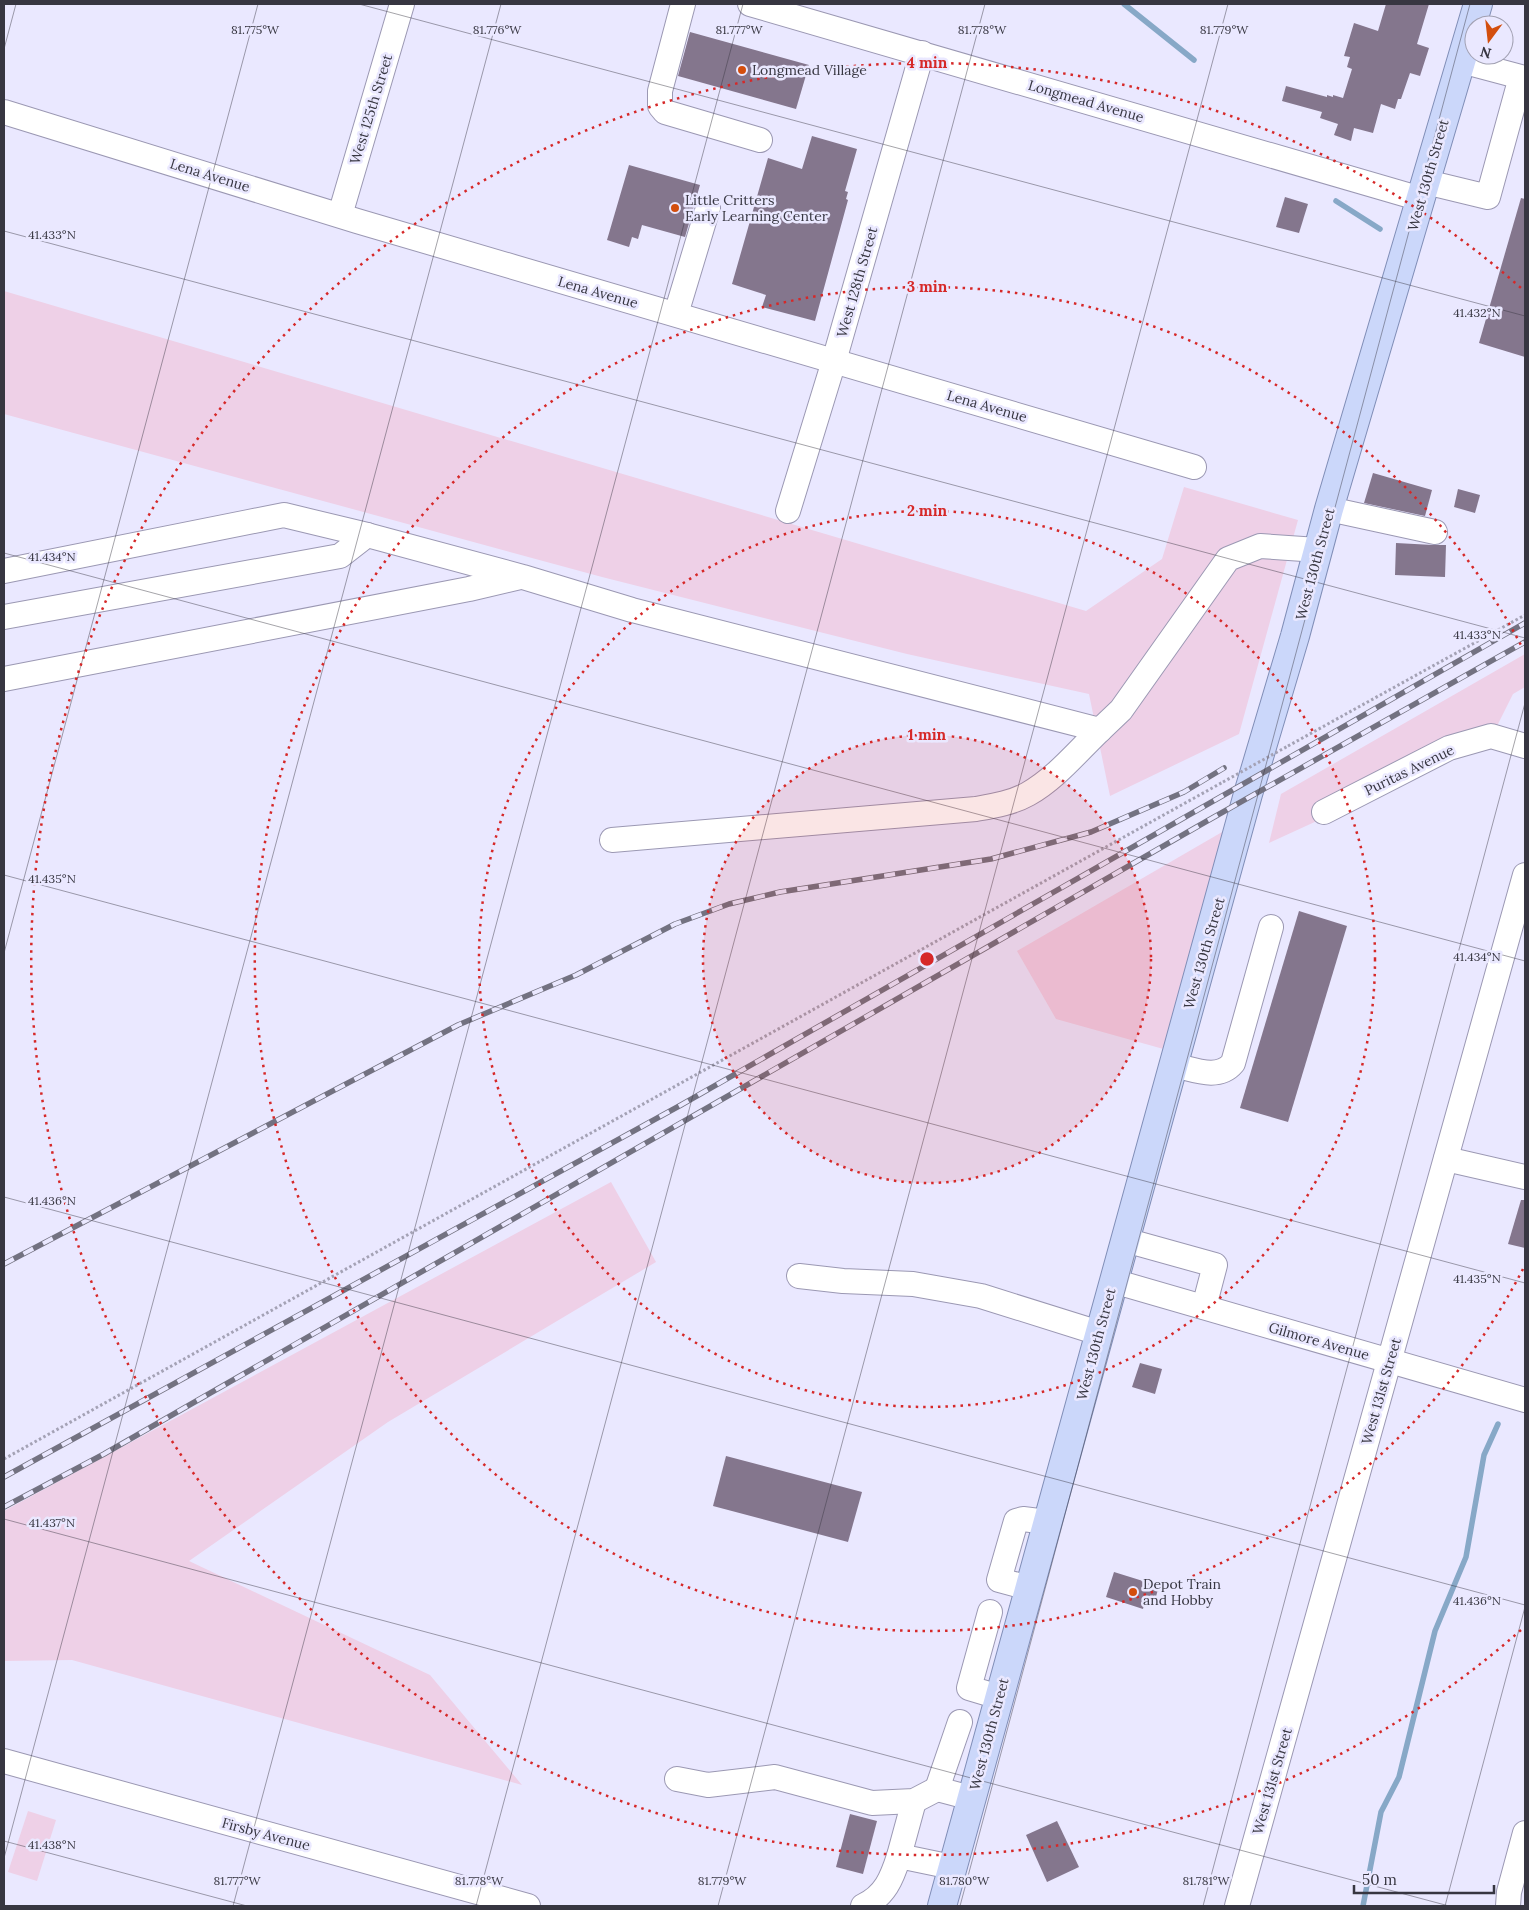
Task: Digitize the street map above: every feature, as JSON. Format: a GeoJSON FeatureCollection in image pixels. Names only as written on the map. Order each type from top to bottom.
{"type":"FeatureCollection","features":[{"type":"Feature","properties":{"kind":"main road","name":"West 130th Street"},"geometry":{"type":"LineString","coordinates":[[942,1906],[1248,794],[1295,636],[1329,509],[1478,4]]}},
{"type":"Feature","properties":{"kind":"street","name":"West 125th Street"},"geometry":{"type":"LineString","coordinates":[[340,215],[402,4]]}},
{"type":"Feature","properties":{"kind":"street"},"geometry":{"type":"LineString","coordinates":[[683,4],[660,90],[660,106],[665,112],[760,140]]}},
{"type":"Feature","properties":{"kind":"street","name":"Longmead Avenue"},"geometry":{"type":"LineString","coordinates":[[750,4],[1424,190],[1488,197],[1521,77],[1461,61]]}},
{"type":"Feature","properties":{"kind":"street","name":"West 128th Street"},"geometry":{"type":"LineString","coordinates":[[788,511],[834,361],[922,53]]}},
{"type":"Feature","properties":{"kind":"street","name":"Lena Avenue"},"geometry":{"type":"LineString","coordinates":[[4,112],[340,215],[1194,467]]}},
{"type":"Feature","properties":{"kind":"street"},"geometry":{"type":"LineString","coordinates":[[676,314],[708,208]]}},
{"type":"Feature","properties":{"kind":"street"},"geometry":{"type":"LineString","coordinates":[[1329,509],[1435,532]]}},
{"type":"Feature","properties":{"kind":"street"},"geometry":{"type":"LineString","coordinates":[[4,571],[284,515],[523,577],[632,610],[1100,730]]}},
{"type":"Feature","properties":{"kind":"street"},"geometry":{"type":"LineString","coordinates":[[4,617],[340,556],[366,535]]}},
{"type":"Feature","properties":{"kind":"street"},"geometry":{"type":"LineString","coordinates":[[612,840],[976,809],[1000,805],[1027,795],[1054,775],[1121,710],[1228,559],[1260,546],[1318,550]]}},
{"type":"Feature","properties":{"kind":"street"},"geometry":{"type":"LineString","coordinates":[[4,679],[440,595],[523,577]]}},
{"type":"Feature","properties":{"kind":"street","name":"Puritas Avenue"},"geometry":{"type":"LineString","coordinates":[[1324,812],[1450,748],[1491,736],[1525,746]]}},
{"type":"Feature","properties":{"kind":"street","name":"West 131st Street"},"geometry":{"type":"LineString","coordinates":[[1237,1906],[1525,875]]}},
{"type":"Feature","properties":{"kind":"street"},"geometry":{"type":"LineString","coordinates":[[1173,1064],[1212,1074],[1228,1070],[1233,1063],[1271,927]]}},
{"type":"Feature","properties":{"kind":"street"},"geometry":{"type":"LineString","coordinates":[[1446,1159],[1525,1177]]}},
{"type":"Feature","properties":{"kind":"street"},"geometry":{"type":"LineString","coordinates":[[1125,1240],[1215,1264],[1204,1307]]}},
{"type":"Feature","properties":{"kind":"street"},"geometry":{"type":"LineString","coordinates":[[799,1276],[842,1281],[913,1284],[972,1294],[1099,1333]]}},
{"type":"Feature","properties":{"kind":"street","name":"Gilmore Avenue"},"geometry":{"type":"LineString","coordinates":[[1113,1281],[1520,1399]]}},
{"type":"Feature","properties":{"kind":"street"},"geometry":{"type":"LineString","coordinates":[[937,1789],[960,1722],[1016,1521],[1023,1519],[1047,1522]]}},
{"type":"Feature","properties":{"kind":"street"},"geometry":{"type":"LineString","coordinates":[[999,1580],[1029,1588]]}},
{"type":"Feature","properties":{"kind":"street"},"geometry":{"type":"LineString","coordinates":[[990,1612],[1020,1621]]}},
{"type":"Feature","properties":{"kind":"street"},"geometry":{"type":"LineString","coordinates":[[969,1688],[999,1698]]}},
{"type":"Feature","properties":{"kind":"street"},"geometry":{"type":"LineString","coordinates":[[960,1722],[990,1732]]}},
{"type":"Feature","properties":{"kind":"street","name":"Firsby Avenue"},"geometry":{"type":"LineString","coordinates":[[4,1761],[528,1906]]}},
{"type":"Feature","properties":{"kind":"street"},"geometry":{"type":"LineString","coordinates":[[677,1779],[708,1785],[776,1777],[872,1804],[914,1801],[937,1789],[972,1798]]}},
{"type":"Feature","properties":{"kind":"street"},"geometry":{"type":"LineString","coordinates":[[863,1906],[884,1891],[893,1876],[914,1801]]}},
{"type":"Feature","properties":{"kind":"street"},"geometry":{"type":"LineString","coordinates":[[1508,1906],[1509,1892],[1525,1833]]}},
{"type":"Feature","properties":{"kind":"street"},"geometry":{"type":"LineString","coordinates":[[899,1856],[952,1867]]}},
{"type":"Feature","properties":{"kind":"path"},"geometry":{"type":"LineString","coordinates":[[4,1459],[1525,615]]}},
{"type":"Feature","properties":{"kind":"shaded area"},"geometry":{"type":"Polygon","coordinates":[[[4,291],[1086,611],[1162,559],[1184,487],[1298,520],[1239,734],[1110,796],[1089,694],[907,654],[602,577],[4,414],[4,291]]]}},
{"type":"Feature","properties":{"kind":"shaded area"},"geometry":{"type":"Polygon","coordinates":[[[1525,654],[1525,687],[1513,694],[1489,742],[1269,843],[1281,794],[1525,654]]]}},
{"type":"Feature","properties":{"kind":"shaded area"},"geometry":{"type":"Polygon","coordinates":[[[1229,828],[1167,1050],[1056,1019],[1017,951],[1229,828]]]}},
{"type":"Feature","properties":{"kind":"shaded area"},"geometry":{"type":"Polygon","coordinates":[[[611,1182],[656,1262],[388,1422],[189,1561],[430,1675],[522,1785],[72,1660],[4,1661],[4,1511],[611,1182]]]}},
{"type":"Feature","properties":{"kind":"shaded area"},"geometry":{"type":"Polygon","coordinates":[[[28,1811],[56,1820],[37,1881],[8,1872],[28,1811]]]}},
{"type":"Feature","properties":{"kind":"building"},"geometry":{"type":"Polygon","coordinates":[[[1386,4],[1429,4],[1417,44],[1429,48],[1420,76],[1410,73],[1401,99],[1398,99],[1395,109],[1381,104],[1373,133],[1354,128],[1351,141],[1334,135],[1338,124],[1320,118],[1322,112],[1282,101],[1286,86],[1327,97],[1327,95],[1333,97],[1333,95],[1343,98],[1352,69],[1347,67],[1350,57],[1344,56],[1354,23],[1378,31],[1386,4]]]}},
{"type":"Feature","properties":{"kind":"building","name":"Longmead Village"},"geometry":{"type":"Polygon","coordinates":[[[690,32],[809,65],[796,109],[678,76],[690,32]]]}},
{"type":"Feature","properties":{"kind":"building"},"geometry":{"type":"Polygon","coordinates":[[[812,136],[857,149],[845,191],[848,192],[846,199],[848,200],[815,321],[762,307],[766,295],[732,284],[768,158],[802,169],[812,136]]]}},
{"type":"Feature","properties":{"kind":"building","name":"Little Critters Early Learning Center"},"geometry":{"type":"Polygon","coordinates":[[[629,165],[700,185],[685,237],[642,225],[638,239],[632,237],[629,247],[607,240],[629,165]]]}},
{"type":"Feature","properties":{"kind":"building"},"geometry":{"type":"Polygon","coordinates":[[[1285,197],[1308,204],[1299,233],[1276,227],[1285,197]]]}},
{"type":"Feature","properties":{"kind":"building"},"geometry":{"type":"Polygon","coordinates":[[[1521,198],[1525,199],[1525,357],[1479,343],[1521,198]]]}},
{"type":"Feature","properties":{"kind":"building"},"geometry":{"type":"Polygon","coordinates":[[[1373,473],[1432,490],[1425,516],[1364,503],[1373,473]]]}},
{"type":"Feature","properties":{"kind":"building"},"geometry":{"type":"Polygon","coordinates":[[[1458,489],[1480,495],[1475,513],[1454,507],[1458,489]]]}},
{"type":"Feature","properties":{"kind":"building"},"geometry":{"type":"Polygon","coordinates":[[[1396,543],[1446,545],[1445,577],[1395,575],[1396,543]]]}},
{"type":"Feature","properties":{"kind":"building"},"geometry":{"type":"Polygon","coordinates":[[[1299,911],[1347,926],[1288,1122],[1240,1108],[1299,911]]]}},
{"type":"Feature","properties":{"kind":"building"},"geometry":{"type":"Polygon","coordinates":[[[1521,1200],[1525,1200],[1525,1248],[1508,1244],[1521,1200]]]}},
{"type":"Feature","properties":{"kind":"building"},"geometry":{"type":"Polygon","coordinates":[[[1140,1363],[1162,1369],[1155,1394],[1132,1387],[1140,1363]]]}},
{"type":"Feature","properties":{"kind":"building"},"geometry":{"type":"Polygon","coordinates":[[[726,1456],[862,1492],[848,1542],[713,1506],[726,1456]]]}},
{"type":"Feature","properties":{"kind":"building","name":"Depot Train and Hobby"},"geometry":{"type":"Polygon","coordinates":[[[1114,1572],[1159,1586],[1153,1607],[1144,1605],[1143,1609],[1106,1597],[1114,1572]]]}},
{"type":"Feature","properties":{"kind":"building"},"geometry":{"type":"Polygon","coordinates":[[[850,1814],[877,1821],[863,1874],[836,1867],[850,1814]]]}},
{"type":"Feature","properties":{"kind":"building"},"geometry":{"type":"Polygon","coordinates":[[[1057,1821],[1079,1867],[1047,1882],[1026,1835],[1057,1821]]]}},
{"type":"Feature","properties":{"kind":"waterway"},"geometry":{"type":"LineString","coordinates":[[1124,4],[1194,60]]}},
{"type":"Feature","properties":{"kind":"waterway"},"geometry":{"type":"LineString","coordinates":[[1336,201],[1380,229]]}},
{"type":"Feature","properties":{"kind":"waterway"},"geometry":{"type":"LineString","coordinates":[[1363,1906],[1381,1812],[1399,1777],[1435,1631],[1466,1557],[1484,1455],[1498,1424]]}},
{"type":"Feature","properties":{"kind":"railway"},"geometry":{"type":"LineString","coordinates":[[4,1477],[681,1105],[1525,623]]}},
{"type":"Feature","properties":{"kind":"railway"},"geometry":{"type":"LineString","coordinates":[[4,1507],[104,1454],[1207,821],[1525,642]]}},
{"type":"Feature","properties":{"kind":"railway"},"geometry":{"type":"LineString","coordinates":[[4,1264],[458,1025],[576,975],[675,924],[729,904],[780,892],[991,859],[1091,832],[1184,792],[1224,768]]}},
{"type":"Feature","properties":{"kind":"place","name":"Longmead Village"},"geometry":{"type":"Point","coordinates":[742,70]}},
{"type":"Feature","properties":{"kind":"place","name":"Little Critters Early Learning Center"},"geometry":{"type":"Point","coordinates":[675,208]}},
{"type":"Feature","properties":{"kind":"place","name":"Depot Train and Hobby"},"geometry":{"type":"Point","coordinates":[1133,1592]}}]}
